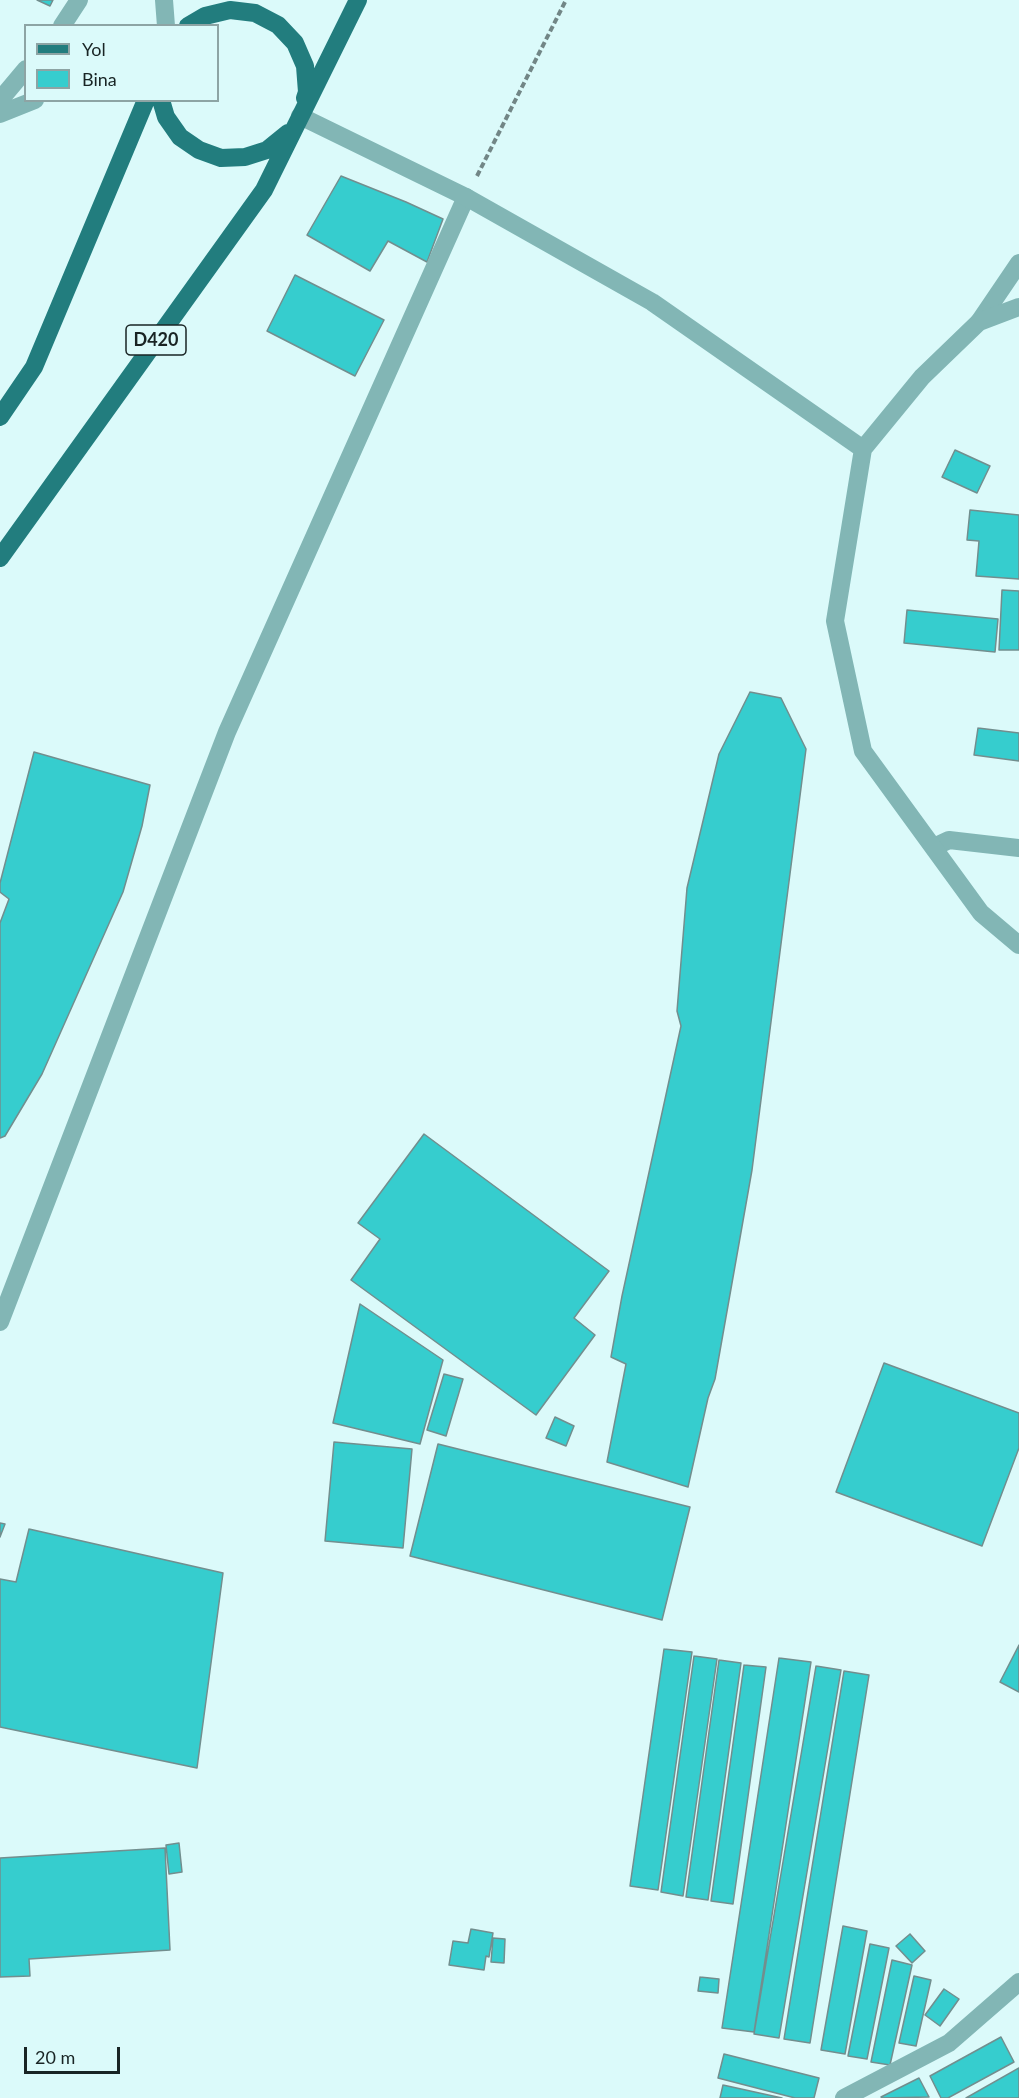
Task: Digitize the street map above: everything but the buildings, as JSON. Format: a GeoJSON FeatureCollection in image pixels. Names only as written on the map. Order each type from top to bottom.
{"type":"FeatureCollection","features":[{"type":"Feature","properties":{"kind":"main road"},"geometry":{"type":"LineString","coordinates":[[187,24],[202,0]]}},
{"type":"Feature","properties":{"kind":"main road","name":"D420"},"geometry":{"type":"LineString","coordinates":[[0,558],[264,190],[358,0]]}},
{"type":"Feature","properties":{"kind":"main road"},"geometry":{"type":"LineString","coordinates":[[162,102],[166,117],[180,136],[199,150],[221,158],[245,158],[267,150],[286,135],[300,116],[307,92],[305,66],[295,43],[278,25],[255,13],[230,10],[205,16],[190,24]]}},
{"type":"Feature","properties":{"kind":"main road"},"geometry":{"type":"LineString","coordinates":[[0,417],[34,367],[145,102]]}},
{"type":"Feature","properties":{"kind":"street"},"geometry":{"type":"LineString","coordinates":[[63,24],[79,0]]}},
{"type":"Feature","properties":{"kind":"street"},"geometry":{"type":"LineString","coordinates":[[164,0],[166,24]]}},
{"type":"Feature","properties":{"kind":"street"},"geometry":{"type":"LineString","coordinates":[[0,100],[24,71]]}},
{"type":"Feature","properties":{"kind":"street"},"geometry":{"type":"LineString","coordinates":[[0,114],[29,102]]}},
{"type":"Feature","properties":{"kind":"street"},"geometry":{"type":"LineString","coordinates":[[300,116],[466,197],[652,302],[863,449]]}},
{"type":"Feature","properties":{"kind":"street"},"geometry":{"type":"LineString","coordinates":[[0,1322],[227,732],[466,197]]}},
{"type":"Feature","properties":{"kind":"street"},"geometry":{"type":"LineString","coordinates":[[1019,263],[980,322],[922,377],[863,449],[835,621],[863,751],[981,913],[1019,945]]}},
{"type":"Feature","properties":{"kind":"street"},"geometry":{"type":"LineString","coordinates":[[980,322],[1019,307]]}},
{"type":"Feature","properties":{"kind":"street"},"geometry":{"type":"LineString","coordinates":[[934,847],[949,840],[1019,848]]}},
{"type":"Feature","properties":{"kind":"street"},"geometry":{"type":"LineString","coordinates":[[844,2098],[949,2043],[1019,1982]]}},
{"type":"Feature","properties":{"kind":"path"},"geometry":{"type":"LineString","coordinates":[[466,197],[566,0]]}}]}
